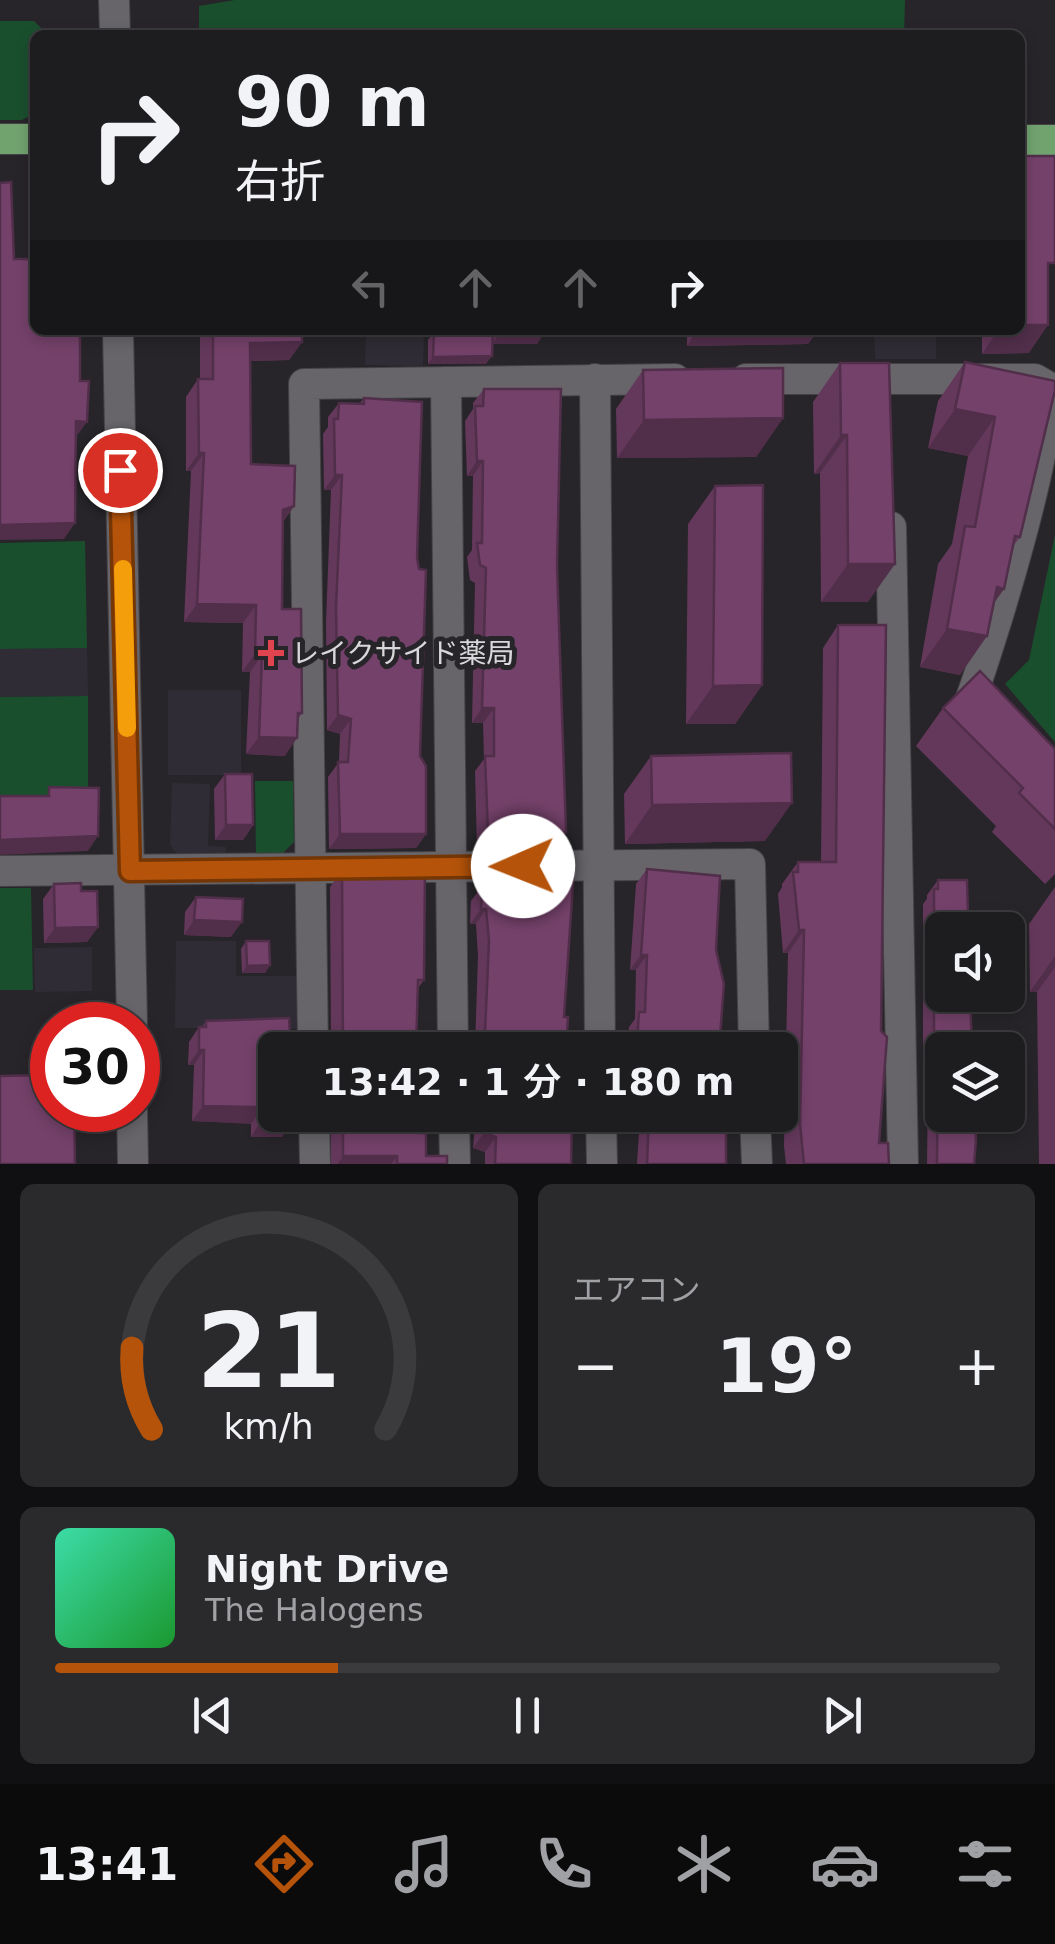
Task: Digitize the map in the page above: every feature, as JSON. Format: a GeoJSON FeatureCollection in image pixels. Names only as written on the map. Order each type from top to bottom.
{"type":"FeatureCollection","features":[{"type":"Feature","properties":{"kind":"highway"},"geometry":{"type":"LineString","coordinates":[[0,139],[30,139]]}},
{"type":"Feature","properties":{"kind":"highway"},"geometry":{"type":"LineString","coordinates":[[1025,140],[1055,140]]}},
{"type":"Feature","properties":{"kind":"street"},"geometry":{"type":"LineString","coordinates":[[114,0],[115,30]]}},
{"type":"Feature","properties":{"kind":"street"},"geometry":{"type":"LineString","coordinates":[[118,335],[132,1002]]}},
{"type":"Feature","properties":{"kind":"street"},"geometry":{"type":"LineString","coordinates":[[594,379],[600,1032]]}},
{"type":"Feature","properties":{"kind":"street"},"geometry":{"type":"LineString","coordinates":[[313,1032],[304,384],[594,379],[1035,379],[1047,386],[1052,405],[1045,442],[1004,608],[971,698],[1001,734]]}},
{"type":"Feature","properties":{"kind":"street"},"geometry":{"type":"LineString","coordinates":[[888,379],[888,416]]}},
{"type":"Feature","properties":{"kind":"street"},"geometry":{"type":"LineString","coordinates":[[446,382],[453,1032]]}},
{"type":"Feature","properties":{"kind":"street"},"geometry":{"type":"LineString","coordinates":[[890,492],[903,1164]]}},
{"type":"Feature","properties":{"kind":"street"},"geometry":{"type":"LineString","coordinates":[[0,871],[750,864],[754,1032]]}},
{"type":"Feature","properties":{"kind":"street"},"geometry":{"type":"LineString","coordinates":[[132,1132],[133,1164]]}},
{"type":"Feature","properties":{"kind":"street"},"geometry":{"type":"LineString","coordinates":[[314,1132],[315,1164]]}},
{"type":"Feature","properties":{"kind":"street"},"geometry":{"type":"LineString","coordinates":[[454,1132],[455,1164]]}},
{"type":"Feature","properties":{"kind":"street"},"geometry":{"type":"LineString","coordinates":[[602,1132],[602,1164]]}},
{"type":"Feature","properties":{"kind":"street"},"geometry":{"type":"LineString","coordinates":[[756,1132],[756,1164]]}},
{"type":"Feature","properties":{"kind":"shaded area"},"geometry":{"type":"Polygon","coordinates":[[[366,335],[424,335],[423,366],[365,365],[366,335]]]}},
{"type":"Feature","properties":{"kind":"shaded area"},"geometry":{"type":"Polygon","coordinates":[[[874,335],[936,335],[936,359],[875,359],[874,335]]]}},
{"type":"Feature","properties":{"kind":"shaded area"},"geometry":{"type":"Polygon","coordinates":[[[87,648],[88,696],[0,697],[0,649],[87,648]]]}},
{"type":"Feature","properties":{"kind":"shaded area"},"geometry":{"type":"Polygon","coordinates":[[[168,690],[241,690],[241,775],[168,775],[168,690]]]}},
{"type":"Feature","properties":{"kind":"shaded area"},"geometry":{"type":"Polygon","coordinates":[[[172,783],[210,784],[208,846],[226,847],[225,857],[179,856],[170,845],[172,783]]]}},
{"type":"Feature","properties":{"kind":"shaded area"},"geometry":{"type":"Polygon","coordinates":[[[176,941],[236,941],[236,976],[297,976],[296,1029],[175,1028],[176,941]]]}},
{"type":"Feature","properties":{"kind":"shaded area"},"geometry":{"type":"Polygon","coordinates":[[[92,947],[92,991],[35,992],[34,948],[92,947]]]}},
{"type":"Feature","properties":{"kind":"green space"},"geometry":{"type":"Polygon","coordinates":[[[235,0],[905,0],[904,30],[199,30],[199,6],[235,0]]]}},
{"type":"Feature","properties":{"kind":"green space"},"geometry":{"type":"Polygon","coordinates":[[[0,21],[34,21],[43,30],[30,30],[30,116],[22,120],[0,120],[0,21]]]}},
{"type":"Feature","properties":{"kind":"green space"},"geometry":{"type":"Polygon","coordinates":[[[1055,535],[1055,742],[1005,684],[1029,660],[1055,535]]]}},
{"type":"Feature","properties":{"kind":"green space"},"geometry":{"type":"Polygon","coordinates":[[[85,541],[87,648],[0,649],[0,543],[85,541]]]}},
{"type":"Feature","properties":{"kind":"green space"},"geometry":{"type":"Polygon","coordinates":[[[88,696],[88,797],[0,797],[0,697],[88,696]]]}},
{"type":"Feature","properties":{"kind":"green space"},"geometry":{"type":"Polygon","coordinates":[[[255,781],[293,781],[294,842],[279,857],[256,858],[255,781]]]}},
{"type":"Feature","properties":{"kind":"green space"},"geometry":{"type":"Polygon","coordinates":[[[0,888],[31,888],[33,990],[0,990],[0,888]]]}},
{"type":"Feature","properties":{"kind":"building"},"geometry":{"type":"Polygon","coordinates":[[[1025,156],[1055,156],[1055,263],[1048,263],[1048,325],[1025,325],[1025,156]]]}},
{"type":"Feature","properties":{"kind":"building"},"geometry":{"type":"Polygon","coordinates":[[[11,182],[14,259],[30,259],[30,335],[80,335],[80,381],[89,381],[87,422],[76,421],[75,523],[0,525],[0,183],[11,182]]]}},
{"type":"Feature","properties":{"kind":"building"},"geometry":{"type":"Polygon","coordinates":[[[213,335],[302,335],[302,342],[250,343],[251,464],[295,466],[294,506],[283,510],[282,609],[301,609],[302,713],[298,713],[297,738],[259,737],[262,655],[255,654],[256,605],[197,604],[204,453],[199,453],[198,379],[213,379],[213,335]]]}},
{"type":"Feature","properties":{"kind":"building"},"geometry":{"type":"Polygon","coordinates":[[[434,335],[493,335],[492,356],[433,357],[434,335]]]}},
{"type":"Feature","properties":{"kind":"building"},"geometry":{"type":"Polygon","coordinates":[[[965,362],[1055,381],[1020,537],[1015,536],[1004,589],[997,587],[987,636],[947,629],[965,526],[975,527],[995,417],[955,409],[965,362]]]}},
{"type":"Feature","properties":{"kind":"building"},"geometry":{"type":"Polygon","coordinates":[[[840,363],[889,363],[895,564],[848,564],[847,435],[841,435],[840,363]]]}},
{"type":"Feature","properties":{"kind":"building"},"geometry":{"type":"Polygon","coordinates":[[[783,368],[783,418],[644,420],[643,370],[783,368]]]}},
{"type":"Feature","properties":{"kind":"building"},"geometry":{"type":"Polygon","coordinates":[[[484,389],[561,389],[557,566],[566,832],[488,833],[485,756],[494,756],[494,708],[482,708],[486,568],[480,565],[477,543],[482,543],[483,461],[477,461],[475,406],[483,406],[484,389]]]}},
{"type":"Feature","properties":{"kind":"building"},"geometry":{"type":"Polygon","coordinates":[[[364,398],[422,402],[417,558],[419,569],[426,570],[420,756],[426,766],[426,834],[340,834],[338,762],[348,762],[351,719],[338,715],[336,607],[342,475],[335,475],[334,419],[338,419],[339,403],[364,404],[364,398]]]}},
{"type":"Feature","properties":{"kind":"building"},"geometry":{"type":"Polygon","coordinates":[[[763,485],[762,685],[713,686],[715,486],[763,485]]]}},
{"type":"Feature","properties":{"kind":"building"},"geometry":{"type":"Polygon","coordinates":[[[838,625],[886,625],[881,1031],[887,1037],[879,1143],[888,1143],[889,1164],[804,1164],[800,1124],[804,930],[799,930],[793,872],[798,872],[798,862],[836,862],[838,625]]]}},
{"type":"Feature","properties":{"kind":"building"},"geometry":{"type":"Polygon","coordinates":[[[980,671],[1055,749],[1055,829],[1019,793],[1023,788],[943,708],[980,671]]]}},
{"type":"Feature","properties":{"kind":"building"},"geometry":{"type":"Polygon","coordinates":[[[791,753],[792,803],[652,805],[651,756],[791,753]]]}},
{"type":"Feature","properties":{"kind":"building"},"geometry":{"type":"Polygon","coordinates":[[[225,774],[252,774],[253,825],[226,825],[225,774]]]}},
{"type":"Feature","properties":{"kind":"building"},"geometry":{"type":"Polygon","coordinates":[[[49,787],[99,788],[98,836],[0,840],[0,796],[49,796],[49,787]]]}},
{"type":"Feature","properties":{"kind":"building"},"geometry":{"type":"Polygon","coordinates":[[[425,869],[424,980],[418,980],[417,1032],[343,1032],[342,870],[425,869]]]}},
{"type":"Feature","properties":{"kind":"building"},"geometry":{"type":"Polygon","coordinates":[[[574,869],[564,1017],[568,1017],[567,1032],[485,1032],[489,941],[486,909],[481,909],[482,886],[487,886],[488,870],[574,869]]]}},
{"type":"Feature","properties":{"kind":"building"},"geometry":{"type":"Polygon","coordinates":[[[647,869],[720,876],[716,950],[724,984],[720,1032],[638,1032],[639,1012],[645,1012],[647,955],[641,955],[647,869]]]}},
{"type":"Feature","properties":{"kind":"building"},"geometry":{"type":"Polygon","coordinates":[[[938,880],[967,880],[968,912],[934,912],[934,889],[938,889],[938,880]]]}},
{"type":"Feature","properties":{"kind":"building"},"geometry":{"type":"Polygon","coordinates":[[[81,883],[81,891],[97,891],[98,927],[55,928],[54,884],[81,883]]]}},
{"type":"Feature","properties":{"kind":"building"},"geometry":{"type":"Polygon","coordinates":[[[196,897],[243,899],[242,922],[194,920],[196,897]]]}},
{"type":"Feature","properties":{"kind":"building"},"geometry":{"type":"Polygon","coordinates":[[[246,941],[269,941],[270,965],[247,966],[246,941]]]}},
{"type":"Feature","properties":{"kind":"building"},"geometry":{"type":"Polygon","coordinates":[[[934,1012],[971,1012],[971,1032],[934,1032],[934,1012]]]}},
{"type":"Feature","properties":{"kind":"building"},"geometry":{"type":"Polygon","coordinates":[[[289,1018],[290,1032],[258,1032],[258,1108],[203,1106],[204,1050],[199,1050],[199,1027],[206,1027],[206,1021],[289,1018]]]}},
{"type":"Feature","properties":{"kind":"building"},"geometry":{"type":"Polygon","coordinates":[[[30,1075],[30,1132],[74,1132],[75,1164],[0,1164],[0,1076],[30,1075]]]}},
{"type":"Feature","properties":{"kind":"building"},"geometry":{"type":"Polygon","coordinates":[[[343,1132],[419,1132],[426,1133],[426,1156],[447,1156],[447,1164],[397,1164],[397,1156],[343,1156],[343,1132]]]}},
{"type":"Feature","properties":{"kind":"building"},"geometry":{"type":"Polygon","coordinates":[[[572,1132],[571,1164],[495,1164],[496,1137],[484,1133],[572,1132]]]}},
{"type":"Feature","properties":{"kind":"building"},"geometry":{"type":"Polygon","coordinates":[[[648,1132],[726,1132],[726,1164],[647,1164],[648,1132]]]}},
{"type":"Feature","properties":{"kind":"building"},"geometry":{"type":"Polygon","coordinates":[[[937,1132],[976,1132],[974,1164],[937,1164],[937,1132]]]}},
{"type":"Feature","properties":{"kind":"slow traffic"},"geometry":{"type":"LineString","coordinates":[[123,569],[127,728]]}},
{"type":"Feature","properties":{"kind":"place","name":"レイクサイド薬局"},"geometry":{"type":"Point","coordinates":[271,653]}},
{"type":"Feature","properties":{"kind":"route"},"geometry":{"type":"LineString","coordinates":[[120,470],[130,871],[523,866]]}}]}
